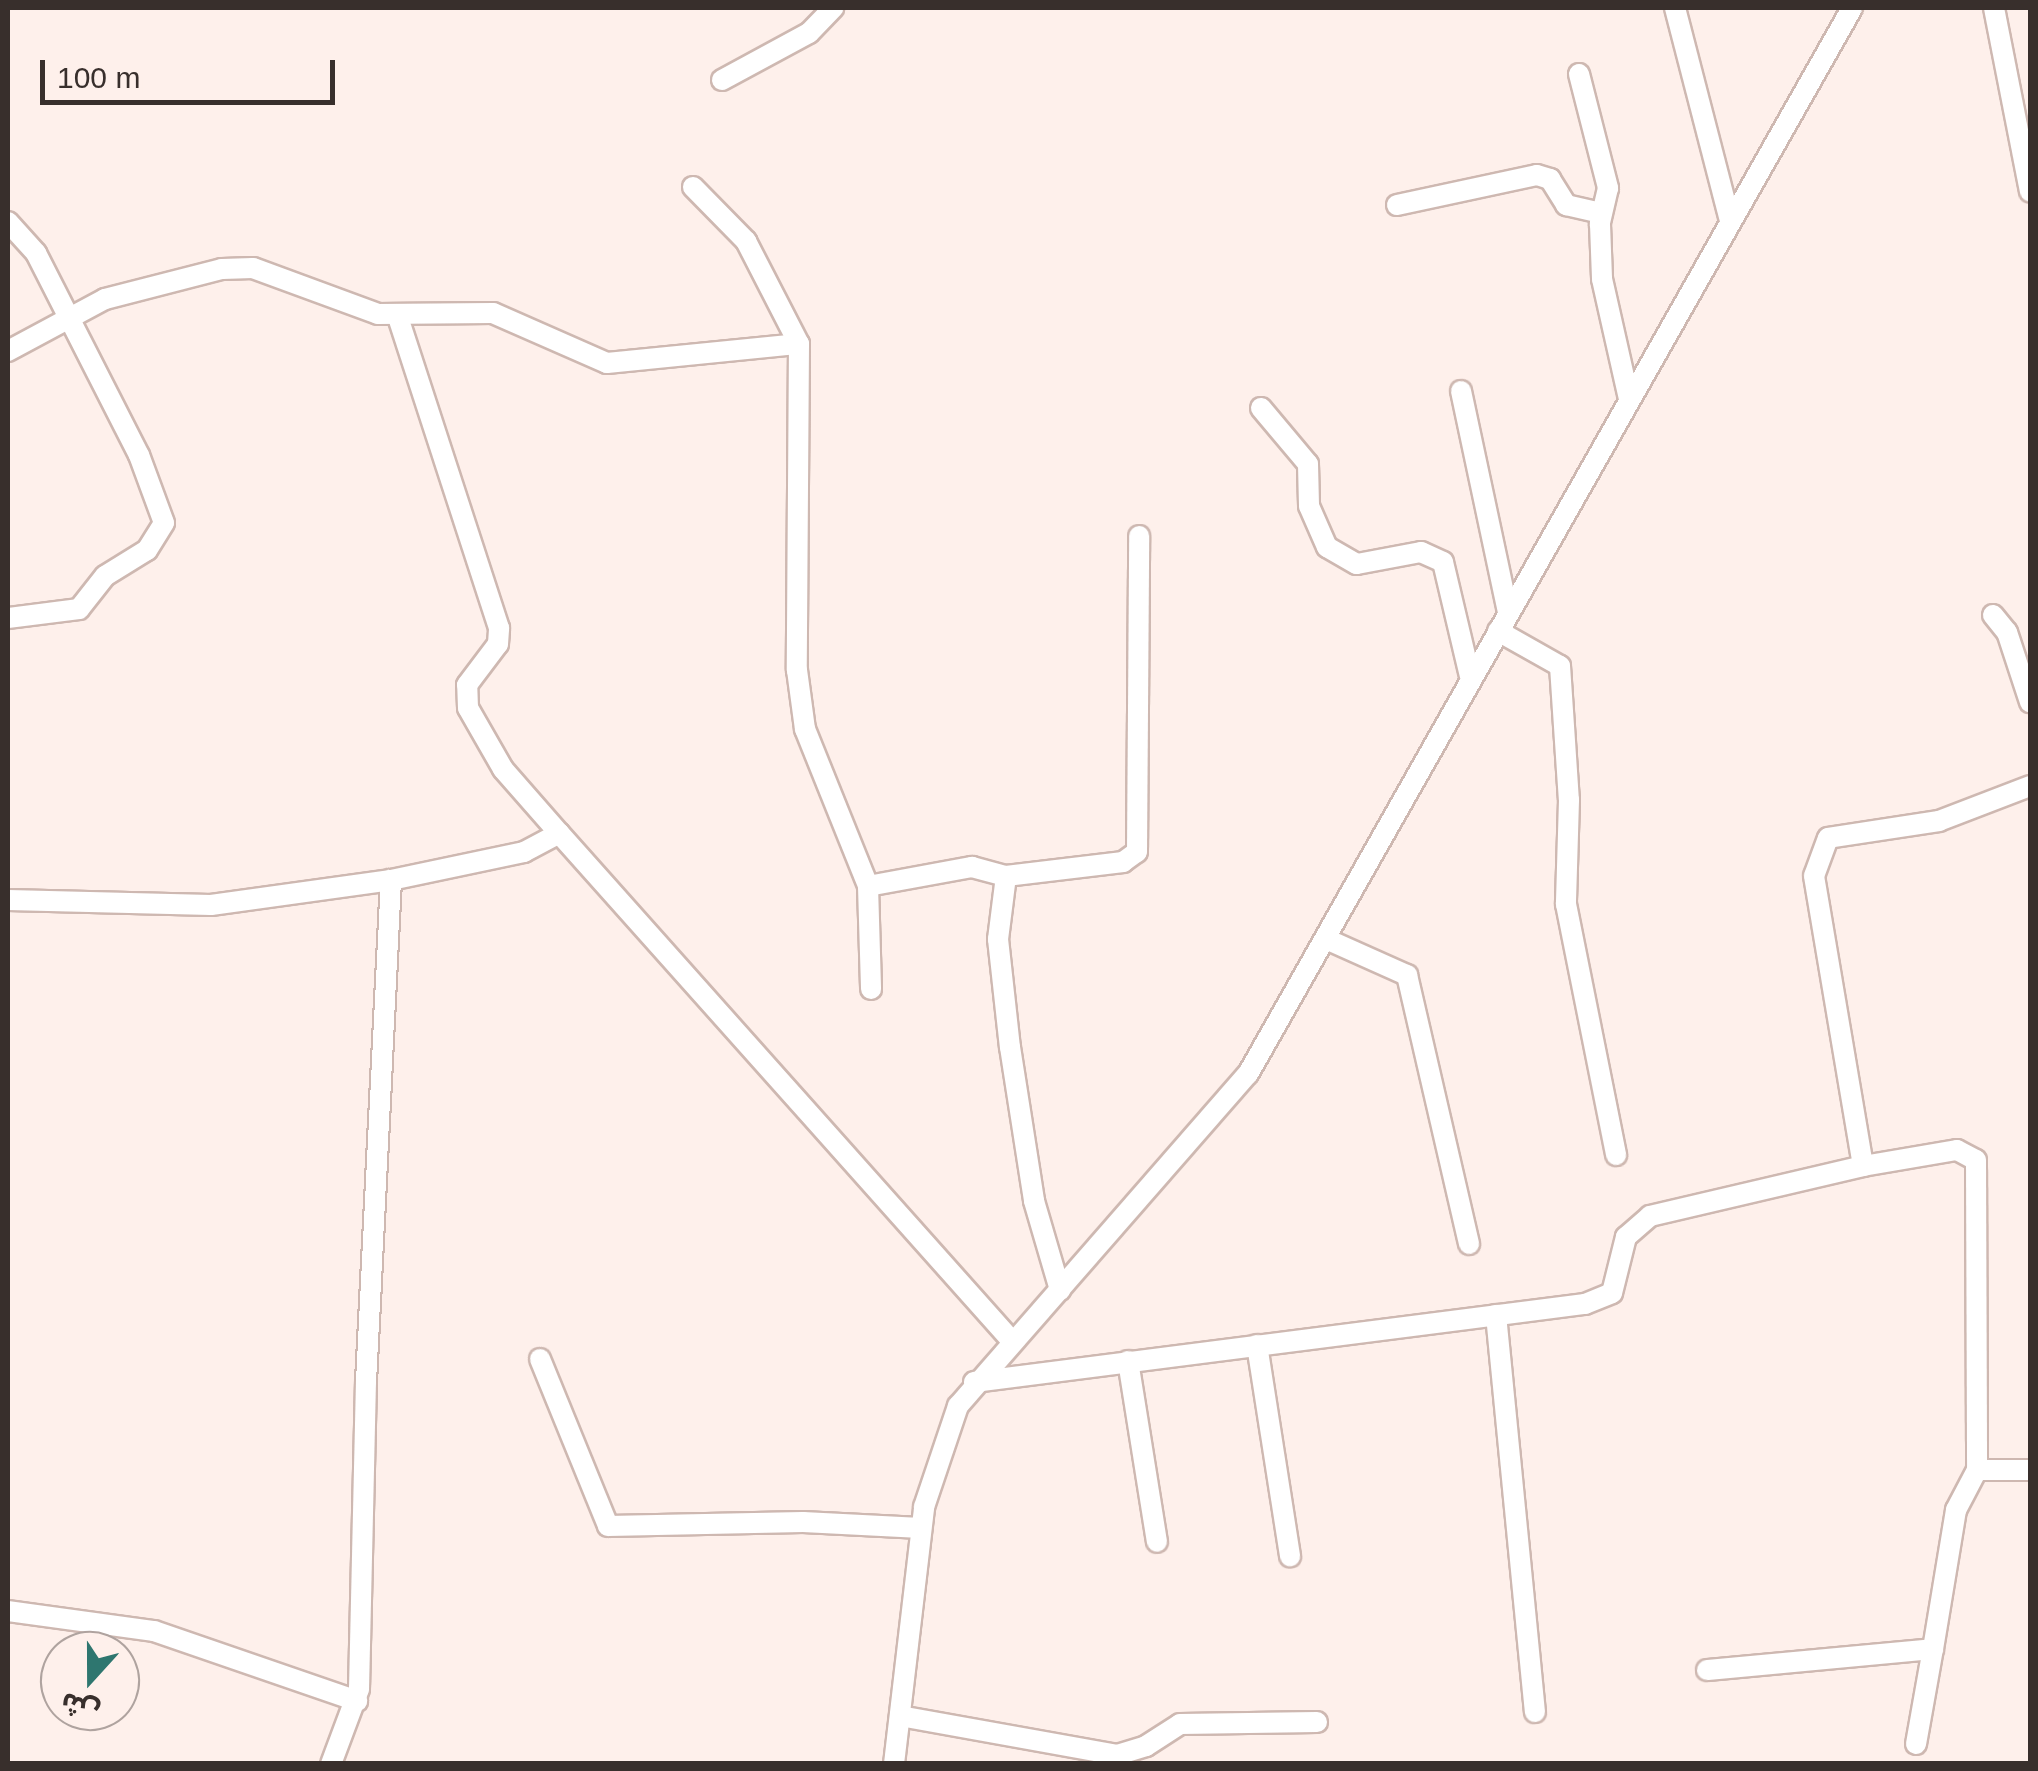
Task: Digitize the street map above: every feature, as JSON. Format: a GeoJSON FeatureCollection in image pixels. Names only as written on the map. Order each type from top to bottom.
{"type":"FeatureCollection","features":[{"type":"Feature","properties":{"kind":"street"},"geometry":{"type":"LineString","coordinates":[[722,80],[809,32],[834,8]]}},
{"type":"Feature","properties":{"kind":"street"},"geometry":{"type":"LineString","coordinates":[[1675,8],[1730,220]]}},
{"type":"Feature","properties":{"kind":"street"},"geometry":{"type":"LineString","coordinates":[[894,1764],[921,1528],[938,1450],[974,1382],[1227,1104],[1326,939],[1470,676],[1852,8]]}},
{"type":"Feature","properties":{"kind":"street"},"geometry":{"type":"LineString","coordinates":[[1994,8],[2030,192]]}},
{"type":"Feature","properties":{"kind":"street"},"geometry":{"type":"LineString","coordinates":[[1579,74],[1608,188],[1601,213],[1602,279],[1629,398]]}},
{"type":"Feature","properties":{"kind":"street"},"geometry":{"type":"LineString","coordinates":[[1397,205],[1537,175],[1550,178],[1566,205],[1601,213]]}},
{"type":"Feature","properties":{"kind":"street"},"geometry":{"type":"LineString","coordinates":[[693,186],[746,240],[799,344],[801,709],[812,752],[868,886],[871,989]]}},
{"type":"Feature","properties":{"kind":"street"},"geometry":{"type":"LineString","coordinates":[[8,222],[29,241],[139,455],[164,522],[147,550],[105,576],[79,608],[8,618]]}},
{"type":"Feature","properties":{"kind":"street"},"geometry":{"type":"LineString","coordinates":[[8,351],[65,316],[140,288],[253,268],[398,317],[482,310],[608,364],[799,344]]}},
{"type":"Feature","properties":{"kind":"street"},"geometry":{"type":"LineString","coordinates":[[398,317],[499,628],[498,644],[467,685],[468,708],[504,769],[1012,1341]]}},
{"type":"Feature","properties":{"kind":"street"},"geometry":{"type":"LineString","coordinates":[[1461,391],[1503,622],[1560,666],[1569,800],[1566,904],[1616,1154]]}},
{"type":"Feature","properties":{"kind":"street"},"geometry":{"type":"LineString","coordinates":[[1261,408],[1308,464],[1309,506],[1327,547],[1357,564],[1420,552],[1443,562],[1470,676]]}},
{"type":"Feature","properties":{"kind":"street"},"geometry":{"type":"LineString","coordinates":[[868,886],[972,867],[1006,876],[1122,862],[1138,852],[1139,536]]}},
{"type":"Feature","properties":{"kind":"street"},"geometry":{"type":"LineString","coordinates":[[1993,615],[2008,632],[2030,702]]}},
{"type":"Feature","properties":{"kind":"street"},"geometry":{"type":"LineString","coordinates":[[1863,1166],[1814,876],[1819,849],[1836,836],[1939,821],[2030,786]]}},
{"type":"Feature","properties":{"kind":"street"},"geometry":{"type":"LineString","coordinates":[[8,900],[211,905],[391,880],[524,852],[560,833]]}},
{"type":"Feature","properties":{"kind":"street"},"geometry":{"type":"LineString","coordinates":[[1006,876],[998,939],[1010,1047],[1037,1217],[1060,1290]]}},
{"type":"Feature","properties":{"kind":"street"},"geometry":{"type":"LineString","coordinates":[[331,1764],[357,1701],[391,880]]}},
{"type":"Feature","properties":{"kind":"street"},"geometry":{"type":"LineString","coordinates":[[1326,939],[1406,975],[1470,1244]]}},
{"type":"Feature","properties":{"kind":"street"},"geometry":{"type":"LineString","coordinates":[[974,1382],[1496,1316],[1603,1298],[1617,1280],[1626,1238],[1650,1216],[1863,1166],[1957,1150],[1976,1160],[1977,1470],[1956,1510],[1916,1744]]}},
{"type":"Feature","properties":{"kind":"street"},"geometry":{"type":"LineString","coordinates":[[1496,1316],[1535,1712]]}},
{"type":"Feature","properties":{"kind":"street"},"geometry":{"type":"LineString","coordinates":[[1258,1345],[1290,1556]]}},
{"type":"Feature","properties":{"kind":"street"},"geometry":{"type":"LineString","coordinates":[[540,1359],[608,1526],[803,1522],[921,1528]]}},
{"type":"Feature","properties":{"kind":"street"},"geometry":{"type":"LineString","coordinates":[[1128,1360],[1157,1542]]}},
{"type":"Feature","properties":{"kind":"street"},"geometry":{"type":"LineString","coordinates":[[1977,1470],[2030,1470]]}},
{"type":"Feature","properties":{"kind":"street"},"geometry":{"type":"LineString","coordinates":[[8,1611],[154,1632],[357,1701]]}},
{"type":"Feature","properties":{"kind":"street"},"geometry":{"type":"LineString","coordinates":[[1707,1670],[1932,1649]]}},
{"type":"Feature","properties":{"kind":"street"},"geometry":{"type":"LineString","coordinates":[[900,1716],[1117,1755],[1146,1746],[1180,1724],[1317,1722]]}}]}
